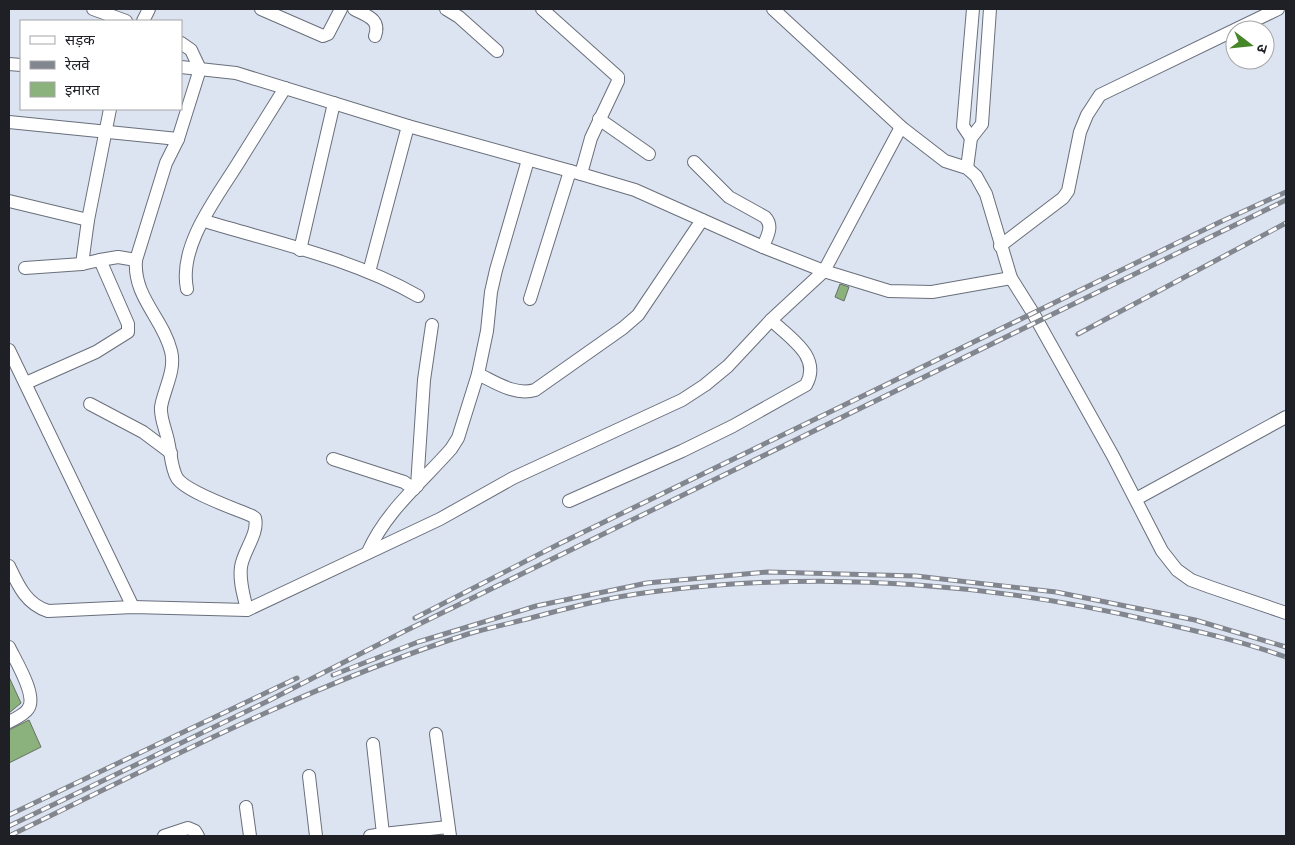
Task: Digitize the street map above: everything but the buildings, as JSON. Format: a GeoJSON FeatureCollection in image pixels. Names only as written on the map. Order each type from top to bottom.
{"type":"FeatureCollection","features":[{"type":"Feature","properties":{"kind":"street"},"geometry":{"type":"LineString","coordinates":[[93,9],[123,20]]}},
{"type":"Feature","properties":{"kind":"street"},"geometry":{"type":"LineString","coordinates":[[262,9],[323,36],[328,34],[342,9]]}},
{"type":"Feature","properties":{"kind":"street"},"geometry":{"type":"LineString","coordinates":[[354,9],[372,18],[377,29],[375,36]]}},
{"type":"Feature","properties":{"kind":"street"},"geometry":{"type":"LineString","coordinates":[[446,9],[459,17],[497,51]]}},
{"type":"Feature","properties":{"kind":"street"},"geometry":{"type":"LineString","coordinates":[[530,299],[576,172],[618,81],[618,76],[542,9]]}},
{"type":"Feature","properties":{"kind":"street"},"geometry":{"type":"LineString","coordinates":[[773,9],[901,127],[945,161],[967,168],[976,176],[986,194],[1011,278],[1033,313],[1136,499],[1162,551],[1177,570],[1191,580],[1210,588],[1286,613]]}},
{"type":"Feature","properties":{"kind":"street"},"geometry":{"type":"LineString","coordinates":[[971,138],[963,126],[973,9]]}},
{"type":"Feature","properties":{"kind":"street"},"geometry":{"type":"LineString","coordinates":[[967,168],[971,138],[982,124],[990,9]]}},
{"type":"Feature","properties":{"kind":"street"},"geometry":{"type":"LineString","coordinates":[[1000,246],[1063,198],[1068,191],[1080,132],[1087,114],[1100,94],[1278,9]]}},
{"type":"Feature","properties":{"kind":"street"},"geometry":{"type":"LineString","coordinates":[[182,44],[191,50],[200,69],[178,139],[166,164],[136,260],[136,277],[141,292],[172,352],[169,380],[161,408],[176,475],[184,485],[193,490],[255,518],[255,530],[241,567],[241,585],[247,610]]}},
{"type":"Feature","properties":{"kind":"street"},"geometry":{"type":"LineString","coordinates":[[182,67],[236,73],[408,126],[576,172],[634,190],[824,271],[889,291],[932,292],[1011,278]]}},
{"type":"Feature","properties":{"kind":"street"},"geometry":{"type":"LineString","coordinates":[[187,289],[184,275],[193,240],[204,215],[285,88]]}},
{"type":"Feature","properties":{"kind":"street"},"geometry":{"type":"LineString","coordinates":[[300,250],[334,103]]}},
{"type":"Feature","properties":{"kind":"street"},"geometry":{"type":"LineString","coordinates":[[82,264],[88,220],[110,110]]}},
{"type":"Feature","properties":{"kind":"street"},"geometry":{"type":"LineString","coordinates":[[599,119],[648,154]]}},
{"type":"Feature","properties":{"kind":"street"},"geometry":{"type":"LineString","coordinates":[[9,122],[178,139]]}},
{"type":"Feature","properties":{"kind":"street"},"geometry":{"type":"LineString","coordinates":[[369,272],[408,126]]}},
{"type":"Feature","properties":{"kind":"street"},"geometry":{"type":"LineString","coordinates":[[9,566],[28,600],[48,611],[133,608],[247,610],[440,519],[513,478],[682,400],[706,385],[728,366],[771,320],[824,271],[901,127]]}},
{"type":"Feature","properties":{"kind":"street"},"geometry":{"type":"LineString","coordinates":[[368,552],[382,528],[416,487],[447,454],[458,438],[478,374],[487,331],[491,292],[496,270],[528,160]]}},
{"type":"Feature","properties":{"kind":"street"},"geometry":{"type":"LineString","coordinates":[[694,162],[729,197],[765,217],[768,221],[769,230],[762,246]]}},
{"type":"Feature","properties":{"kind":"street"},"geometry":{"type":"LineString","coordinates":[[9,201],[88,220]]}},
{"type":"Feature","properties":{"kind":"street"},"geometry":{"type":"LineString","coordinates":[[478,374],[509,388],[528,392],[535,390],[623,328],[638,315],[702,220]]}},
{"type":"Feature","properties":{"kind":"street"},"geometry":{"type":"LineString","coordinates":[[208,222],[349,264],[396,283],[418,296]]}},
{"type":"Feature","properties":{"kind":"street"},"geometry":{"type":"LineString","coordinates":[[25,268],[82,264],[118,257],[136,260]]}},
{"type":"Feature","properties":{"kind":"street"},"geometry":{"type":"LineString","coordinates":[[26,383],[96,352],[125,336],[128,332],[128,324],[100,260]]}},
{"type":"Feature","properties":{"kind":"street"},"geometry":{"type":"LineString","coordinates":[[569,501],[682,451],[733,426],[806,386],[810,379],[810,363],[803,350],[771,320]]}},
{"type":"Feature","properties":{"kind":"street"},"geometry":{"type":"LineString","coordinates":[[416,487],[424,380],[432,325]]}},
{"type":"Feature","properties":{"kind":"street"},"geometry":{"type":"LineString","coordinates":[[9,350],[133,608]]}},
{"type":"Feature","properties":{"kind":"street"},"geometry":{"type":"LineString","coordinates":[[90,404],[143,432],[171,453]]}},
{"type":"Feature","properties":{"kind":"street"},"geometry":{"type":"LineString","coordinates":[[1136,499],[1286,417]]}},
{"type":"Feature","properties":{"kind":"street"},"geometry":{"type":"LineString","coordinates":[[333,458],[416,487]]}},
{"type":"Feature","properties":{"kind":"street"},"geometry":{"type":"LineString","coordinates":[[9,647],[30,691],[31,701],[28,709],[9,722]]}},
{"type":"Feature","properties":{"kind":"street"},"geometry":{"type":"LineString","coordinates":[[373,744],[379,836],[449,832],[436,734]]}},
{"type":"Feature","properties":{"kind":"street"},"geometry":{"type":"LineString","coordinates":[[309,776],[316,836]]}},
{"type":"Feature","properties":{"kind":"street"},"geometry":{"type":"LineString","coordinates":[[246,806],[250,836]]}},
{"type":"Feature","properties":{"kind":"street"},"geometry":{"type":"LineString","coordinates":[[170,835],[188,828],[195,831],[198,836]]}},
{"type":"Feature","properties":{"kind":"railway"},"geometry":{"type":"LineString","coordinates":[[415,618],[561,543],[1220,222],[1286,192]]}},
{"type":"Feature","properties":{"kind":"railway"},"geometry":{"type":"LineString","coordinates":[[9,826],[268,701],[403,632],[1286,200]]}},
{"type":"Feature","properties":{"kind":"railway"},"geometry":{"type":"LineString","coordinates":[[1078,334],[1286,223]]}},
{"type":"Feature","properties":{"kind":"railway"},"geometry":{"type":"LineString","coordinates":[[333,675],[418,642],[536,606],[647,583],[768,572],[916,576],[1056,592],[1195,620],[1286,647]]}},
{"type":"Feature","properties":{"kind":"railway"},"geometry":{"type":"LineString","coordinates":[[9,836],[178,753],[292,701],[409,654],[490,628],[589,603],[635,594],[714,585],[778,582],[906,584],[969,590],[1032,598],[1157,622],[1286,657]]}},
{"type":"Feature","properties":{"kind":"railway"},"geometry":{"type":"LineString","coordinates":[[9,815],[297,678]]}}]}
